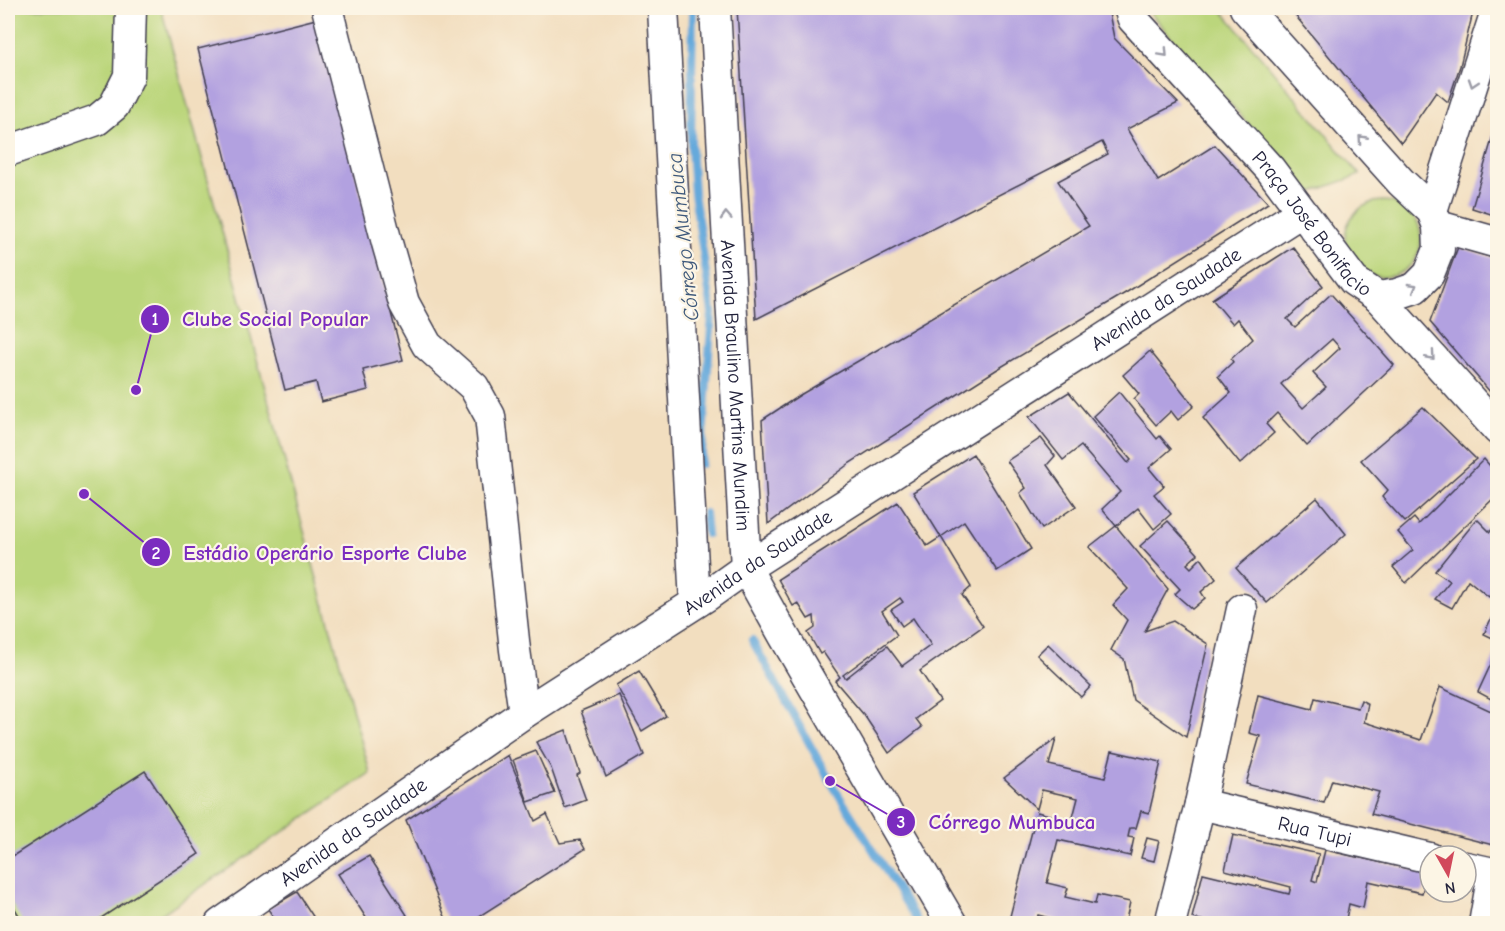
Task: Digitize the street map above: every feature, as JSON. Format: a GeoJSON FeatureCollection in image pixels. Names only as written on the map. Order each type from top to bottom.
{"type":"FeatureCollection","features":[{"type":"Feature","properties":{"kind":"street"},"geometry":{"type":"LineString","coordinates":[[8,151],[97,120],[114,106],[129,76],[131,8]]}},
{"type":"Feature","properties":{"kind":"street"},"geometry":{"type":"LineString","coordinates":[[327,8],[404,303],[427,345],[474,387],[490,416],[514,650],[524,713]]}},
{"type":"Feature","properties":{"kind":"street"},"geometry":{"type":"LineString","coordinates":[[663,8],[702,599]]}},
{"type":"Feature","properties":{"kind":"street","name":"Avenida Braulino Martins Mundim"},"geometry":{"type":"LineString","coordinates":[[715,8],[742,570],[784,636],[952,924]]}},
{"type":"Feature","properties":{"kind":"street","name":"Praça José Bonifacio"},"geometry":{"type":"LineString","coordinates":[[1129,8],[1132,19],[1270,169],[1354,281],[1378,297],[1415,288],[1429,274],[1439,249],[1435,219],[1497,8]]}},
{"type":"Feature","properties":{"kind":"street"},"geometry":{"type":"LineString","coordinates":[[1245,8],[1435,219],[1497,243]]}},
{"type":"Feature","properties":{"kind":"street","name":"Avenida da Saudade"},"geometry":{"type":"LineString","coordinates":[[220,924],[524,713],[702,599],[742,570],[1301,212]]}},
{"type":"Feature","properties":{"kind":"street"},"geometry":{"type":"LineString","coordinates":[[1378,297],[1497,430]]}},
{"type":"Feature","properties":{"kind":"street"},"geometry":{"type":"LineString","coordinates":[[1170,924],[1200,804],[1242,609]]}},
{"type":"Feature","properties":{"kind":"street","name":"Rua Tupi"},"geometry":{"type":"LineString","coordinates":[[1200,804],[1418,855]]}},
{"type":"Feature","properties":{"kind":"street"},"geometry":{"type":"LineString","coordinates":[[1484,924],[1486,871]]}},
{"type":"Feature","properties":{"kind":"green space"},"geometry":{"type":"Polygon","coordinates":[[[8,8],[161,8],[370,773],[148,923],[14,923],[8,913],[8,8]]]}},
{"type":"Feature","properties":{"kind":"green space"},"geometry":{"type":"Polygon","coordinates":[[[1149,8],[1220,8],[1360,175],[1309,193],[1151,14],[1149,8]]]}},
{"type":"Feature","properties":{"kind":"green space"},"geometry":{"type":"Polygon","coordinates":[[[1376,201],[1390,201],[1404,207],[1415,218],[1421,232],[1418,254],[1410,266],[1390,277],[1376,277],[1362,271],[1351,260],[1345,246],[1345,232],[1351,218],[1362,207],[1376,201]]]}},
{"type":"Feature","properties":{"kind":"building"},"geometry":{"type":"Polygon","coordinates":[[[737,8],[1108,8],[1114,38],[1178,103],[1127,129],[1158,181],[1215,145],[1268,203],[1127,292],[996,370],[850,463],[768,524],[762,420],[800,395],[1089,226],[1058,181],[1108,154],[1102,142],[756,319],[737,8]]]}},
{"type":"Feature","properties":{"kind":"building"},"geometry":{"type":"Polygon","coordinates":[[[1289,8],[1474,8],[1460,66],[1448,102],[1436,92],[1401,143],[1289,8]]]}},
{"type":"Feature","properties":{"kind":"building"},"geometry":{"type":"Polygon","coordinates":[[[316,19],[403,360],[363,370],[368,390],[321,402],[316,382],[285,390],[198,49],[316,19]]]}},
{"type":"Feature","properties":{"kind":"building"},"geometry":{"type":"Polygon","coordinates":[[[1497,122],[1497,216],[1472,208],[1497,122]]]}},
{"type":"Feature","properties":{"kind":"building"},"geometry":{"type":"Polygon","coordinates":[[[1293,247],[1323,286],[1287,319],[1295,327],[1331,294],[1394,365],[1307,446],[1277,413],[1266,424],[1274,433],[1240,464],[1203,418],[1231,393],[1218,376],[1233,362],[1231,359],[1253,339],[1238,319],[1233,324],[1212,299],[1293,247]],[[1332,339],[1281,384],[1303,408],[1326,387],[1313,373],[1340,348],[1332,339]]]}},
{"type":"Feature","properties":{"kind":"building"},"geometry":{"type":"Polygon","coordinates":[[[1458,247],[1497,259],[1497,400],[1430,322],[1458,247]]]}},
{"type":"Feature","properties":{"kind":"building"},"geometry":{"type":"Polygon","coordinates":[[[1150,351],[1194,406],[1178,420],[1171,411],[1156,425],[1134,399],[1139,394],[1123,375],[1150,351]]]}},
{"type":"Feature","properties":{"kind":"building"},"geometry":{"type":"Polygon","coordinates":[[[1069,392],[1128,463],[1131,460],[1093,416],[1119,392],[1157,439],[1160,436],[1171,449],[1149,468],[1164,486],[1154,494],[1171,514],[1154,529],[1138,508],[1116,526],[1102,509],[1120,492],[1081,446],[1063,460],[1029,417],[1069,392]]]}},
{"type":"Feature","properties":{"kind":"building"},"geometry":{"type":"Polygon","coordinates":[[[1423,407],[1476,459],[1405,522],[1382,497],[1388,490],[1361,460],[1423,407]]]}},
{"type":"Feature","properties":{"kind":"building"},"geometry":{"type":"Polygon","coordinates":[[[1041,438],[1055,456],[1047,465],[1076,506],[1042,529],[1020,493],[1026,488],[1007,461],[1041,438]]]}},
{"type":"Feature","properties":{"kind":"building"},"geometry":{"type":"Polygon","coordinates":[[[973,454],[1031,549],[997,571],[964,521],[941,537],[913,492],[973,454]]]}},
{"type":"Feature","properties":{"kind":"building"},"geometry":{"type":"Polygon","coordinates":[[[1484,459],[1497,474],[1497,495],[1406,583],[1393,567],[1413,550],[1398,532],[1414,518],[1419,524],[1484,459]]]}},
{"type":"Feature","properties":{"kind":"building"},"geometry":{"type":"Polygon","coordinates":[[[1317,498],[1346,534],[1267,603],[1236,568],[1317,498]]]}},
{"type":"Feature","properties":{"kind":"building"},"geometry":{"type":"Polygon","coordinates":[[[898,502],[927,546],[941,537],[971,587],[962,595],[983,626],[920,671],[940,701],[916,719],[922,727],[889,753],[864,715],[835,681],[840,677],[823,652],[820,654],[808,633],[815,628],[814,616],[808,619],[798,603],[793,606],[778,579],[898,502]],[[900,598],[882,611],[897,635],[843,675],[846,678],[887,646],[902,666],[931,645],[913,618],[902,626],[891,610],[903,602],[900,598]]]}},
{"type":"Feature","properties":{"kind":"building"},"geometry":{"type":"Polygon","coordinates":[[[1477,519],[1490,532],[1497,523],[1497,586],[1489,597],[1468,580],[1452,608],[1435,599],[1450,581],[1435,571],[1477,519]]]}},
{"type":"Feature","properties":{"kind":"building"},"geometry":{"type":"Polygon","coordinates":[[[1168,521],[1198,554],[1187,564],[1191,568],[1201,558],[1216,579],[1201,592],[1205,598],[1192,609],[1175,594],[1180,589],[1140,546],[1168,521]]]}},
{"type":"Feature","properties":{"kind":"building"},"geometry":{"type":"Polygon","coordinates":[[[1116,526],[1168,589],[1145,631],[1173,621],[1208,644],[1186,737],[1133,700],[1124,659],[1111,650],[1127,620],[1113,605],[1128,589],[1089,547],[1116,526]]]}},
{"type":"Feature","properties":{"kind":"building"},"geometry":{"type":"Polygon","coordinates":[[[1497,606],[1497,640],[1484,634],[1497,606]]]}},
{"type":"Feature","properties":{"kind":"building"},"geometry":{"type":"Polygon","coordinates":[[[1048,644],[1091,686],[1081,697],[1037,655],[1048,644]]]}},
{"type":"Feature","properties":{"kind":"building"},"geometry":{"type":"Polygon","coordinates":[[[1497,651],[1497,846],[1371,814],[1379,792],[1332,780],[1324,803],[1246,784],[1260,736],[1249,733],[1258,695],[1312,709],[1315,698],[1358,708],[1361,700],[1368,704],[1364,722],[1421,740],[1440,687],[1491,711],[1495,701],[1478,692],[1497,651]]]}},
{"type":"Feature","properties":{"kind":"building"},"geometry":{"type":"Polygon","coordinates":[[[639,671],[666,716],[642,731],[616,685],[639,671]]]}},
{"type":"Feature","properties":{"kind":"building"},"geometry":{"type":"Polygon","coordinates":[[[619,695],[644,755],[606,777],[581,711],[619,695]]]}},
{"type":"Feature","properties":{"kind":"building"},"geometry":{"type":"Polygon","coordinates":[[[566,730],[586,800],[565,808],[551,768],[536,742],[566,730]]]}},
{"type":"Feature","properties":{"kind":"building"},"geometry":{"type":"Polygon","coordinates":[[[1056,739],[1049,765],[1105,778],[1112,751],[1161,762],[1149,813],[1141,811],[1136,828],[1130,828],[1128,837],[1134,838],[1130,856],[1058,840],[1047,883],[1068,888],[1065,897],[1095,904],[1097,895],[1130,902],[1125,924],[1056,924],[1057,920],[1038,915],[1036,924],[1008,924],[1037,812],[1072,821],[1078,798],[1042,790],[1037,809],[1004,778],[1056,739]]]}},
{"type":"Feature","properties":{"kind":"building"},"geometry":{"type":"Polygon","coordinates":[[[536,751],[555,793],[528,802],[513,760],[536,751]]]}},
{"type":"Feature","properties":{"kind":"building"},"geometry":{"type":"Polygon","coordinates":[[[508,755],[535,821],[547,814],[560,843],[580,840],[585,849],[467,924],[448,924],[406,820],[508,755]]]}},
{"type":"Feature","properties":{"kind":"building"},"geometry":{"type":"Polygon","coordinates":[[[145,771],[199,854],[92,924],[24,924],[8,897],[8,859],[145,771]]]}},
{"type":"Feature","properties":{"kind":"building"},"geometry":{"type":"Polygon","coordinates":[[[1233,835],[1319,854],[1312,880],[1317,882],[1325,850],[1418,871],[1418,892],[1368,881],[1363,908],[1349,904],[1345,924],[1217,924],[1192,918],[1203,873],[1289,894],[1291,887],[1225,870],[1233,835]]]}},
{"type":"Feature","properties":{"kind":"building"},"geometry":{"type":"Polygon","coordinates":[[[1147,838],[1159,841],[1154,861],[1141,858],[1147,838]]]}},
{"type":"Feature","properties":{"kind":"building"},"geometry":{"type":"Polygon","coordinates":[[[369,856],[407,915],[394,924],[370,924],[338,874],[369,856]]]}},
{"type":"Feature","properties":{"kind":"building"},"geometry":{"type":"Polygon","coordinates":[[[297,892],[318,924],[278,924],[268,909],[297,892]]]}},
{"type":"Feature","properties":{"kind":"waterway","name":"Córrego Mumbuca"},"geometry":{"type":"LineString","coordinates":[[693,8],[691,146],[694,193],[712,313],[701,464]]}},
{"type":"Feature","properties":{"kind":"waterway","name":"Córrego Mumbuca"},"geometry":{"type":"LineString","coordinates":[[705,513],[707,534]]}},
{"type":"Feature","properties":{"kind":"waterway","name":"Córrego Mumbuca"},"geometry":{"type":"LineString","coordinates":[[752,640],[830,781],[919,924]]}},
{"type":"Feature","properties":{"kind":"place","name":"Clube Social Popular"},"geometry":{"type":"Point","coordinates":[136,390]}},
{"type":"Feature","properties":{"kind":"place","name":"Estádio Operário Esporte Clube"},"geometry":{"type":"Point","coordinates":[84,494]}},
{"type":"Feature","properties":{"kind":"place","name":"Córrego Mumbuca"},"geometry":{"type":"Point","coordinates":[830,781]}}]}
